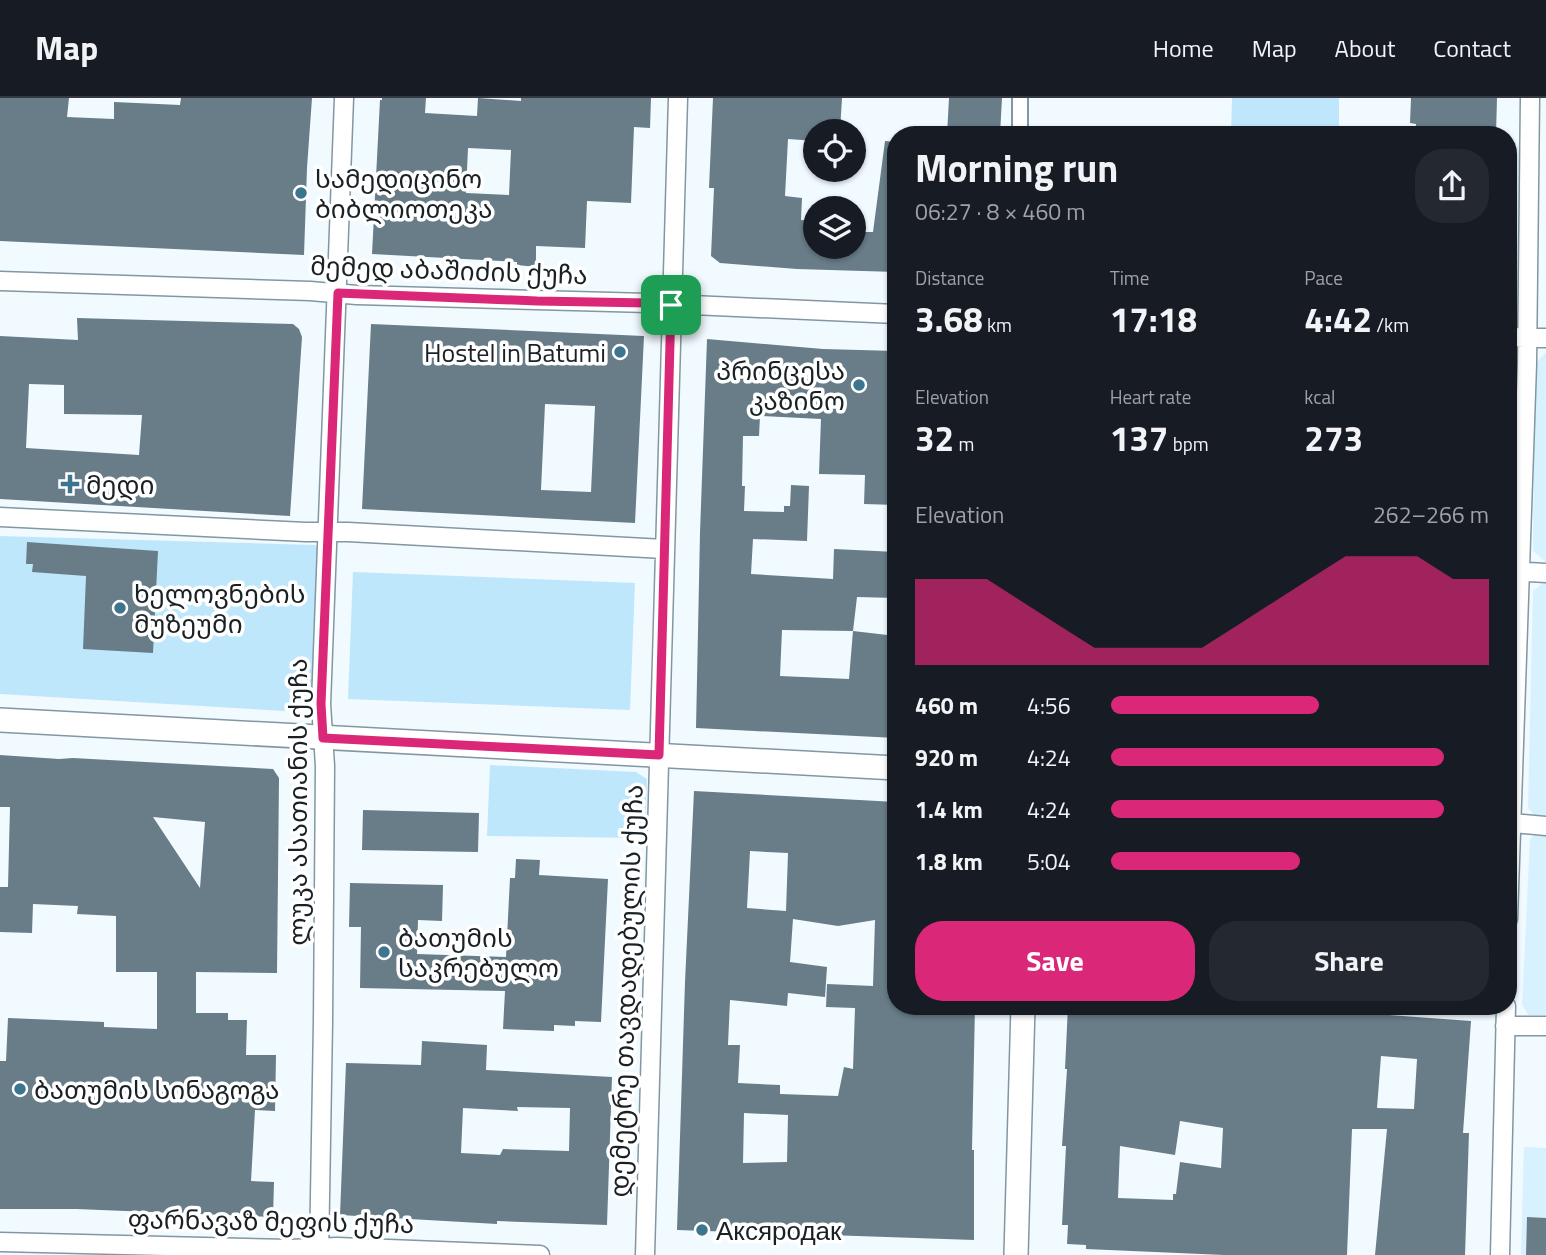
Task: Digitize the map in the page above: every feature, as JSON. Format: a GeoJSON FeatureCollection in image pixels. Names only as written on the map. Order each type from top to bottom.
{"type":"FeatureCollection","features":[{"type":"Feature","properties":{"kind":"street","name":"ლუკა ასათიანის ქუჩა"},"geometry":{"type":"LineString","coordinates":[[319,1251],[325,766],[321,704],[344,98]]}},
{"type":"Feature","properties":{"kind":"street","name":"დემეტრე თავდადებულის ქუჩა"},"geometry":{"type":"LineString","coordinates":[[645,1255],[678,98]]}},
{"type":"Feature","properties":{"kind":"street"},"geometry":{"type":"LineString","coordinates":[[1020,98],[1020,126]]}},
{"type":"Feature","properties":{"kind":"street"},"geometry":{"type":"LineString","coordinates":[[1517,517],[1527,338],[1530,98]]}},
{"type":"Feature","properties":{"kind":"street","name":"მემედ აბაშიძის ქუჩა"},"geometry":{"type":"LineString","coordinates":[[0,281],[887,314]]}},
{"type":"Feature","properties":{"kind":"street"},"geometry":{"type":"LineString","coordinates":[[1517,337],[1546,338]]}},
{"type":"Feature","properties":{"kind":"street"},"geometry":{"type":"LineString","coordinates":[[0,517],[664,549]]}},
{"type":"Feature","properties":{"kind":"street"},"geometry":{"type":"LineString","coordinates":[[1517,571],[1546,573]]}},
{"type":"Feature","properties":{"kind":"street"},"geometry":{"type":"LineString","coordinates":[[0,719],[887,768]]}},
{"type":"Feature","properties":{"kind":"street"},"geometry":{"type":"LineString","coordinates":[[1517,823],[1546,826]]}},
{"type":"Feature","properties":{"kind":"street"},"geometry":{"type":"LineString","coordinates":[[1016,1255],[1023,1015]]}},
{"type":"Feature","properties":{"kind":"street"},"geometry":{"type":"LineString","coordinates":[[1500,1255],[1506,1015]]}},
{"type":"Feature","properties":{"kind":"street"},"geometry":{"type":"LineString","coordinates":[[1505,1026],[1546,1026]]}},
{"type":"Feature","properties":{"kind":"street","name":"ფარნავაზ მეფის ქუჩა"},"geometry":{"type":"LineString","coordinates":[[0,1242],[540,1255]]}},
{"type":"Feature","properties":{"kind":"shaded area"},"geometry":{"type":"Polygon","coordinates":[[[1232,98],[1339,98],[1339,126],[1231,126],[1232,98]]]}},
{"type":"Feature","properties":{"kind":"shaded area"},"geometry":{"type":"Polygon","coordinates":[[[1546,352],[1546,562],[1533,551],[1535,364],[1546,352]]]}},
{"type":"Feature","properties":{"kind":"shaded area"},"geometry":{"type":"Polygon","coordinates":[[[0,536],[315,545],[320,550],[313,704],[306,712],[300,712],[0,694],[0,536]]]}},
{"type":"Feature","properties":{"kind":"shaded area"},"geometry":{"type":"Polygon","coordinates":[[[353,572],[635,583],[630,710],[348,699],[353,572]]]}},
{"type":"Feature","properties":{"kind":"shaded area"},"geometry":{"type":"Polygon","coordinates":[[[1546,581],[1546,817],[1535,816],[1528,808],[1533,591],[1546,581]]]}},
{"type":"Feature","properties":{"kind":"shaded area"},"geometry":{"type":"Polygon","coordinates":[[[490,765],[636,772],[647,779],[645,838],[487,836],[490,765]]]}},
{"type":"Feature","properties":{"kind":"shaded area"},"geometry":{"type":"Polygon","coordinates":[[[1534,834],[1546,835],[1546,1015],[1528,1015],[1522,1004],[1530,839],[1534,834]]]}},
{"type":"Feature","properties":{"kind":"shaded area"},"geometry":{"type":"Polygon","coordinates":[[[1524,1147],[1546,1148],[1546,1255],[1521,1255],[1524,1147]]]}},
{"type":"Feature","properties":{"kind":"building"},"geometry":{"type":"Polygon","coordinates":[[[0,98],[69,98],[67,117],[114,119],[114,102],[180,105],[181,98],[312,98],[304,255],[0,241],[0,98]]]}},
{"type":"Feature","properties":{"kind":"building"},"geometry":{"type":"Polygon","coordinates":[[[426,98],[425,113],[477,116],[478,98],[521,101],[521,98],[651,98],[650,128],[634,127],[631,203],[587,201],[585,248],[536,246],[536,267],[517,265],[517,262],[372,254],[382,100],[426,98]],[[468,148],[466,193],[509,195],[511,150],[468,148]]]}},
{"type":"Feature","properties":{"kind":"building"},"geometry":{"type":"Polygon","coordinates":[[[713,98],[842,98],[841,119],[803,119],[803,140],[788,139],[785,196],[802,198],[803,259],[866,259],[866,232],[873,232],[887,141],[887,272],[720,263],[711,256],[714,188],[709,188],[713,98]]]}},
{"type":"Feature","properties":{"kind":"building"},"geometry":{"type":"Polygon","coordinates":[[[949,98],[1002,98],[1000,126],[947,126],[949,98]]]}},
{"type":"Feature","properties":{"kind":"building"},"geometry":{"type":"Polygon","coordinates":[[[1411,98],[1497,98],[1496,126],[1416,126],[1410,123],[1411,98]]]}},
{"type":"Feature","properties":{"kind":"building"},"geometry":{"type":"Polygon","coordinates":[[[77,318],[293,324],[302,337],[290,516],[0,499],[0,336],[78,340],[77,318]],[[29,384],[26,448],[139,455],[142,415],[64,414],[64,385],[29,384]]]}},
{"type":"Feature","properties":{"kind":"building"},"geometry":{"type":"Polygon","coordinates":[[[371,324],[644,336],[635,523],[362,509],[371,324]],[[545,404],[541,490],[591,492],[595,406],[545,404]]]}},
{"type":"Feature","properties":{"kind":"building"},"geometry":{"type":"Polygon","coordinates":[[[707,339],[823,349],[887,351],[887,505],[864,504],[865,475],[819,474],[821,419],[760,416],[759,436],[743,436],[742,486],[745,486],[744,511],[784,512],[784,506],[790,506],[791,485],[809,486],[807,541],[753,539],[751,574],[833,579],[834,549],[887,552],[887,598],[857,597],[853,631],[887,635],[887,738],[696,728],[707,339]],[[782,630],[780,676],[849,679],[853,631],[782,630]]]}},
{"type":"Feature","properties":{"kind":"building","name":"ხელოვნების მუზეუმი"},"geometry":{"type":"Polygon","coordinates":[[[27,542],[158,551],[153,653],[83,649],[86,576],[32,572],[33,564],[26,564],[27,542]]]}},
{"type":"Feature","properties":{"kind":"building"},"geometry":{"type":"Polygon","coordinates":[[[0,755],[273,769],[279,778],[277,973],[196,972],[196,1013],[228,1013],[228,1020],[247,1020],[246,1055],[276,1055],[275,1111],[255,1110],[251,1181],[274,1182],[273,1217],[76,1209],[0,1209],[0,1061],[6,1061],[8,1018],[104,1022],[104,1027],[157,1029],[157,972],[116,972],[116,916],[77,914],[78,906],[33,904],[32,933],[0,932],[0,887],[8,887],[10,807],[0,807],[0,755]],[[153,817],[200,888],[205,822],[153,817]]]}},
{"type":"Feature","properties":{"kind":"building"},"geometry":{"type":"Polygon","coordinates":[[[694,791],[887,802],[887,1015],[975,1015],[972,1150],[974,1240],[677,1230],[694,791]],[[750,851],[747,908],[786,911],[788,853],[750,851]],[[793,919],[790,962],[827,967],[825,997],[788,993],[787,1006],[730,1000],[728,1045],[740,1045],[738,1083],[780,1085],[780,1094],[838,1096],[844,1067],[853,1069],[855,1008],[826,1007],[827,984],[873,986],[875,920],[838,926],[793,919]],[[744,1113],[743,1163],[787,1162],[788,1115],[744,1113]]]}},
{"type":"Feature","properties":{"kind":"building"},"geometry":{"type":"Polygon","coordinates":[[[363,810],[479,813],[478,852],[362,850],[363,810]]]}},
{"type":"Feature","properties":{"kind":"building"},"geometry":{"type":"Polygon","coordinates":[[[516,859],[540,860],[539,875],[608,879],[601,1022],[575,1021],[575,1026],[554,1025],[554,1031],[503,1029],[505,991],[360,988],[361,927],[349,927],[350,883],[443,885],[442,921],[418,920],[417,954],[506,957],[510,878],[515,878],[516,859]]]}},
{"type":"Feature","properties":{"kind":"building"},"geometry":{"type":"Polygon","coordinates":[[[1068,1015],[1389,1015],[1471,1021],[1463,1133],[1469,1133],[1465,1255],[1375,1255],[1387,1129],[1352,1129],[1347,1255],[1224,1255],[1086,1249],[1086,1245],[1067,1244],[1068,1225],[1062,1225],[1066,1146],[1062,1146],[1068,1015]],[[1381,1056],[1377,1108],[1414,1109],[1417,1059],[1381,1056]],[[1180,1121],[1175,1155],[1120,1146],[1118,1198],[1173,1200],[1180,1162],[1221,1168],[1223,1128],[1180,1121]]]}},
{"type":"Feature","properties":{"kind":"building"},"geometry":{"type":"Polygon","coordinates":[[[422,1041],[487,1045],[486,1070],[612,1077],[607,1225],[497,1221],[497,1224],[340,1215],[346,1063],[421,1065],[422,1041]],[[517,1107],[518,1111],[463,1108],[461,1153],[500,1155],[503,1149],[569,1151],[570,1108],[517,1107]]]}},
{"type":"Feature","properties":{"kind":"building"},"geometry":{"type":"Polygon","coordinates":[[[1527,1217],[1546,1218],[1546,1255],[1526,1255],[1527,1217]]]}},
{"type":"Feature","properties":{"kind":"place","name":"სამედიცინო ბიბლიოთეკა"},"geometry":{"type":"Point","coordinates":[301,193]}},
{"type":"Feature","properties":{"kind":"place","name":"Hostel in Batumi"},"geometry":{"type":"Point","coordinates":[620,352]}},
{"type":"Feature","properties":{"kind":"place","name":"პრინცესა კაზინო"},"geometry":{"type":"Point","coordinates":[859,385]}},
{"type":"Feature","properties":{"kind":"place","name":"მედი"},"geometry":{"type":"Point","coordinates":[70,484]}},
{"type":"Feature","properties":{"kind":"place","name":"ხელოვნების მუზეუმი"},"geometry":{"type":"Point","coordinates":[120,608]}},
{"type":"Feature","properties":{"kind":"place","name":"ბათუმის საკრებულო"},"geometry":{"type":"Point","coordinates":[384,952]}},
{"type":"Feature","properties":{"kind":"place","name":"ბათუმის სინაგოგა"},"geometry":{"type":"Point","coordinates":[20,1089]}},
{"type":"Feature","properties":{"kind":"place","name":"Аксяродак"},"geometry":{"type":"Point","coordinates":[702,1230]}},
{"type":"Feature","properties":{"kind":"route"},"geometry":{"type":"LineString","coordinates":[[338,293],[671,305],[659,755],[323,738],[321,704],[338,293]]}}]}
